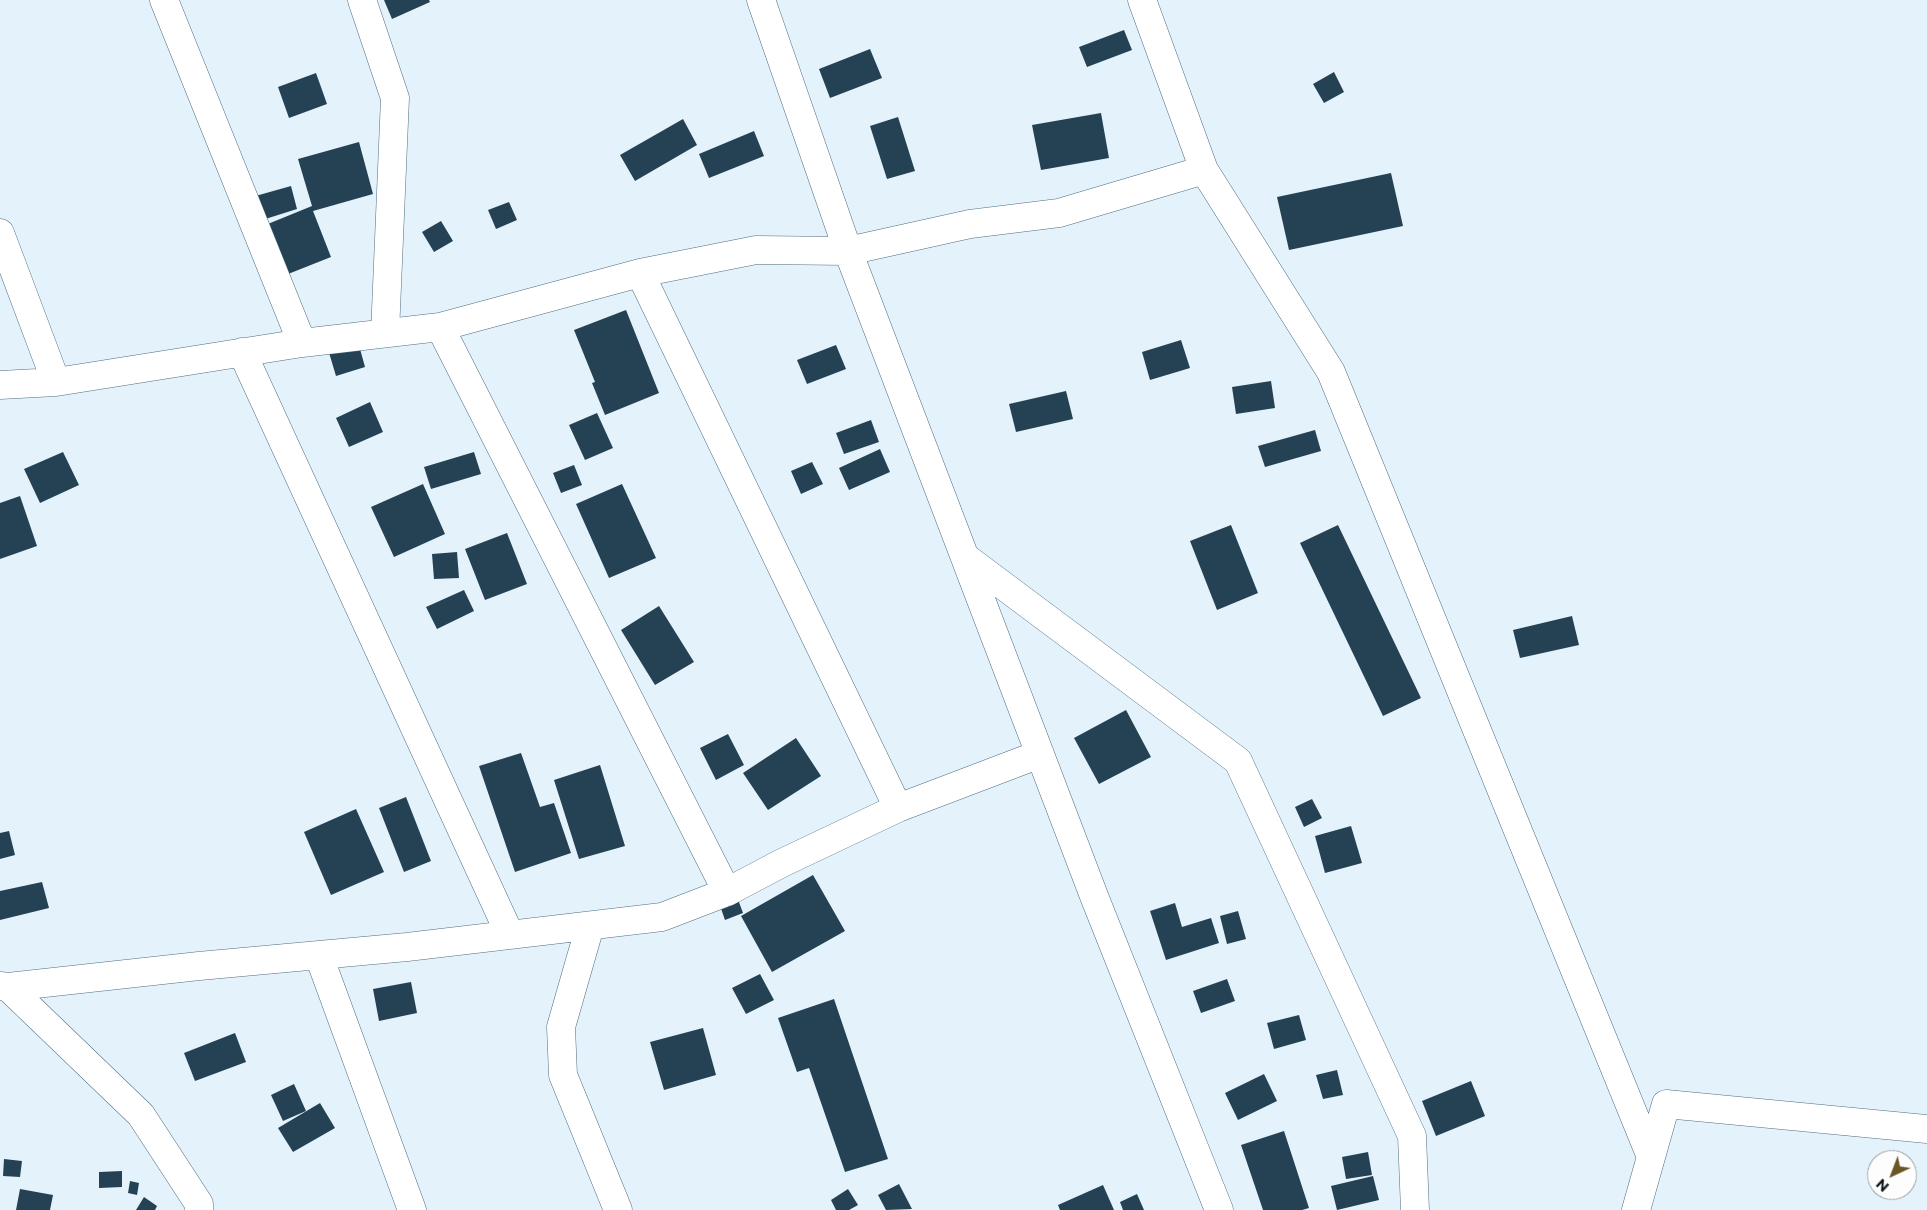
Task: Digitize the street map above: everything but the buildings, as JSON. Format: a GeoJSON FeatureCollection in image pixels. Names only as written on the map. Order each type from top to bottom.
{"type":"FeatureCollection","features":[{"type":"Feature","properties":{"kind":"street"},"geometry":{"type":"LineString","coordinates":[[164,0],[302,343]]}},
{"type":"Feature","properties":{"kind":"street"},"geometry":{"type":"LineString","coordinates":[[362,0],[395,98],[385,334]]}},
{"type":"Feature","properties":{"kind":"street"},"geometry":{"type":"LineString","coordinates":[[761,0],[848,251],[1094,896],[1219,1210]]}},
{"type":"Feature","properties":{"kind":"street"},"geometry":{"type":"LineString","coordinates":[[1142,0],[1204,170],[1331,372],[1651,1157]]}},
{"type":"Feature","properties":{"kind":"street"},"geometry":{"type":"LineString","coordinates":[[0,385],[56,382],[302,343],[440,327],[640,272],[756,250],[848,251],[970,224],[1059,213],[1204,170]]}},
{"type":"Feature","properties":{"kind":"street"},"geometry":{"type":"LineString","coordinates":[[0,233],[56,382]]}},
{"type":"Feature","properties":{"kind":"street"},"geometry":{"type":"LineString","coordinates":[[640,272],[898,808]]}},
{"type":"Feature","properties":{"kind":"street"},"geometry":{"type":"LineString","coordinates":[[440,327],[727,892]]}},
{"type":"Feature","properties":{"kind":"street"},"geometry":{"type":"LineString","coordinates":[[242,352],[510,935]]}},
{"type":"Feature","properties":{"kind":"street"},"geometry":{"type":"LineString","coordinates":[[965,557],[1238,761],[1412,1136],[1415,1210]]}},
{"type":"Feature","properties":{"kind":"street"},"geometry":{"type":"LineString","coordinates":[[4,987],[199,966],[319,956],[662,917],[727,892],[782,863],[898,808],[1040,754]]}},
{"type":"Feature","properties":{"kind":"street"},"geometry":{"type":"LineString","coordinates":[[590,926],[561,1027],[563,1076],[618,1210]]}},
{"type":"Feature","properties":{"kind":"street"},"geometry":{"type":"LineString","coordinates":[[319,956],[412,1210]]}},
{"type":"Feature","properties":{"kind":"street"},"geometry":{"type":"LineString","coordinates":[[4,987],[141,1115],[199,1204],[199,1210]]}},
{"type":"Feature","properties":{"kind":"street"},"geometry":{"type":"LineString","coordinates":[[1636,1210],[1666,1104],[1927,1129]]}}]}
